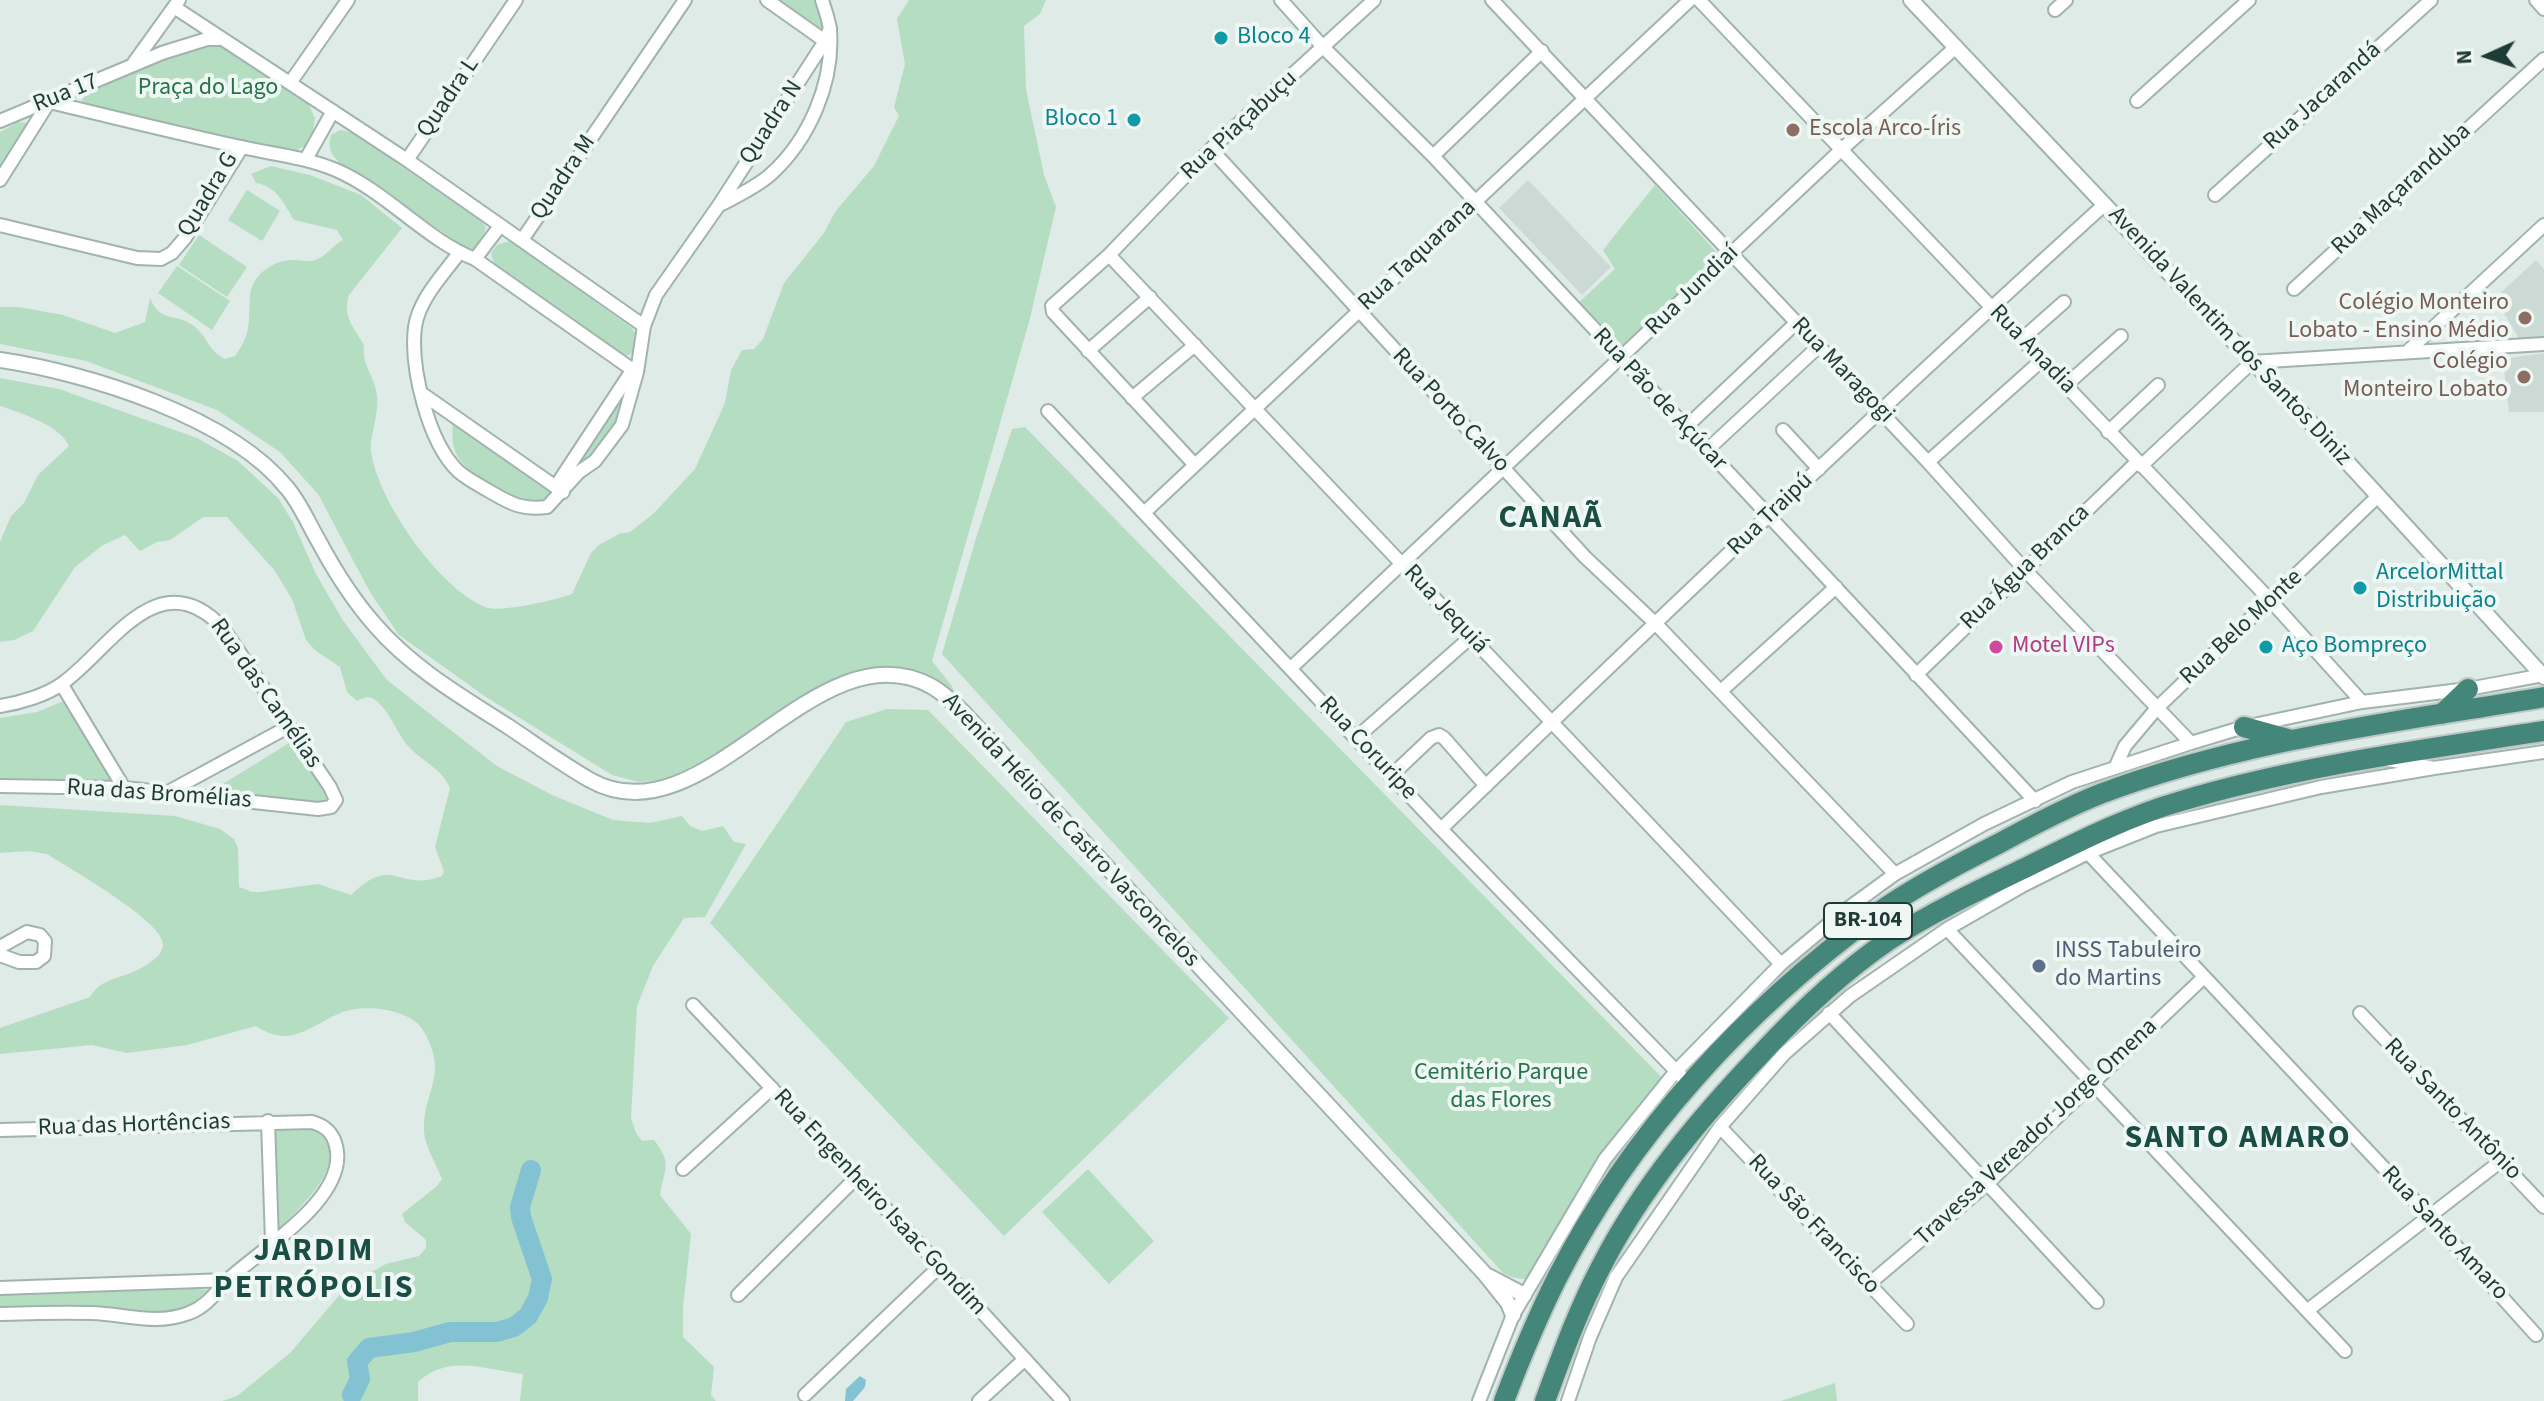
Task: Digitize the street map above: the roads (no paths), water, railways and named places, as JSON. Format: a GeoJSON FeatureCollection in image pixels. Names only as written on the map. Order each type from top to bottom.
{"type":"FeatureCollection","features":[{"type":"Feature","properties":{"kind":"highway"},"geometry":{"type":"LineString","coordinates":[[2442,714],[2468,689]]}},
{"type":"Feature","properties":{"kind":"highway","name":"BR-104"},"geometry":{"type":"LineString","coordinates":[[1504,1401],[1551,1292],[1582,1233],[1682,1078],[1819,958],[1877,914],[1945,871],[2103,793],[2206,760],[2380,723],[2544,697]]}},
{"type":"Feature","properties":{"kind":"highway"},"geometry":{"type":"LineString","coordinates":[[2244,727],[2295,741]]}},
{"type":"Feature","properties":{"kind":"highway","name":"BR-104"},"geometry":{"type":"LineString","coordinates":[[1545,1401],[1596,1276],[1640,1201],[1707,1112],[1780,1034],[1847,972],[1888,941],[1932,913],[2077,842],[2175,803],[2374,757],[2544,731]]}},
{"type":"Feature","properties":{"kind":"street"},"geometry":{"type":"LineString","coordinates":[[290,83],[348,0]]}},
{"type":"Feature","properties":{"kind":"street","name":"Quadra L"},"geometry":{"type":"LineString","coordinates":[[177,3],[222,39],[407,160],[516,0]]}},
{"type":"Feature","properties":{"kind":"street","name":"Quadra M"},"geometry":{"type":"LineString","coordinates":[[407,160],[522,240],[685,0]]}},
{"type":"Feature","properties":{"kind":"street"},"geometry":{"type":"LineString","coordinates":[[767,0],[828,41]]}},
{"type":"Feature","properties":{"kind":"street"},"geometry":{"type":"LineString","coordinates":[[559,489],[595,461],[622,425],[642,351],[644,326],[656,295],[719,205],[754,187],[792,153],[816,109],[824,85],[828,41],[822,0]]}},
{"type":"Feature","properties":{"kind":"street","name":"Rua Pão de Açúcar"},"geometry":{"type":"LineString","coordinates":[[1281,0],[1324,48],[1433,156],[2035,801]]}},
{"type":"Feature","properties":{"kind":"street","name":"Rua Piaçabuçu"},"geometry":{"type":"LineString","coordinates":[[1088,351],[1052,307],[1109,255],[1211,149],[1374,0]]}},
{"type":"Feature","properties":{"kind":"street","name":"Rua Maragogi"},"geometry":{"type":"LineString","coordinates":[[1492,0],[2191,743]]}},
{"type":"Feature","properties":{"kind":"street","name":"Rua Taquarana"},"geometry":{"type":"LineString","coordinates":[[1145,512],[1690,0]]}},
{"type":"Feature","properties":{"kind":"street","name":"Rua Anadia"},"geometry":{"type":"LineString","coordinates":[[1699,0],[2271,601],[2362,702]]}},
{"type":"Feature","properties":{"kind":"street","name":"Avenida Valentim dos Santos Diniz"},"geometry":{"type":"LineString","coordinates":[[1911,0],[2544,676]]}},
{"type":"Feature","properties":{"kind":"street"},"geometry":{"type":"LineString","coordinates":[[2055,10],[2066,0]]}},
{"type":"Feature","properties":{"kind":"street"},"geometry":{"type":"LineString","coordinates":[[2137,101],[2249,0]]}},
{"type":"Feature","properties":{"kind":"street","name":"Rua Jacarandá"},"geometry":{"type":"LineString","coordinates":[[2215,195],[2431,0]]}},
{"type":"Feature","properties":{"kind":"street"},"geometry":{"type":"LineString","coordinates":[[2536,0],[2544,9]]}},
{"type":"Feature","properties":{"kind":"street"},"geometry":{"type":"LineString","coordinates":[[132,67],[177,3]]}},
{"type":"Feature","properties":{"kind":"street","name":"Rua 17"},"geometry":{"type":"LineString","coordinates":[[0,121],[162,53],[207,39],[222,39]]}},
{"type":"Feature","properties":{"kind":"street","name":"Quadra N"},"geometry":{"type":"LineString","coordinates":[[719,205],[828,41]]}},
{"type":"Feature","properties":{"kind":"street","name":"Rua Jundiaí"},"geometry":{"type":"LineString","coordinates":[[1291,668],[1842,149],[1956,47]]}},
{"type":"Feature","properties":{"kind":"street"},"geometry":{"type":"LineString","coordinates":[[1433,156],[1542,51]]}},
{"type":"Feature","properties":{"kind":"street","name":"Rua Maçaranduba"},"geometry":{"type":"LineString","coordinates":[[2294,289],[2544,59]]}},
{"type":"Feature","properties":{"kind":"street"},"geometry":{"type":"LineString","coordinates":[[0,180],[49,102]]}},
{"type":"Feature","properties":{"kind":"street","name":"Quadra G"},"geometry":{"type":"LineString","coordinates":[[0,225],[137,258],[161,259],[172,253],[185,238],[242,147],[49,102]]}},
{"type":"Feature","properties":{"kind":"street"},"geometry":{"type":"LineString","coordinates":[[306,159],[333,111]]}},
{"type":"Feature","properties":{"kind":"street"},"geometry":{"type":"LineString","coordinates":[[242,147],[306,159],[338,171],[372,190],[459,253],[475,259],[633,370]]}},
{"type":"Feature","properties":{"kind":"street","name":"Rua Porto Calvo"},"geometry":{"type":"LineString","coordinates":[[1211,149],[1585,557],[1656,624],[1895,874]]}},
{"type":"Feature","properties":{"kind":"street","name":"Rua Traipú"},"geometry":{"type":"LineString","coordinates":[[1441,829],[1819,469],[2105,204]]}},
{"type":"Feature","properties":{"kind":"street"},"geometry":{"type":"LineString","coordinates":[[2424,345],[2544,225]]}},
{"type":"Feature","properties":{"kind":"street"},"geometry":{"type":"LineString","coordinates":[[475,259],[500,226]]}},
{"type":"Feature","properties":{"kind":"street"},"geometry":{"type":"LineString","coordinates":[[522,240],[644,326]]}},
{"type":"Feature","properties":{"kind":"street"},"geometry":{"type":"LineString","coordinates":[[459,253],[420,308],[415,327],[421,393],[426,415],[438,442],[459,472],[504,500],[527,510],[547,507],[642,351]]}},
{"type":"Feature","properties":{"kind":"street","name":"Rua Jequiá"},"geometry":{"type":"LineString","coordinates":[[1109,255],[1781,964]]}},
{"type":"Feature","properties":{"kind":"street"},"geometry":{"type":"LineString","coordinates":[[1150,297],[1088,351],[1194,464]]}},
{"type":"Feature","properties":{"kind":"street"},"geometry":{"type":"LineString","coordinates":[[2022,339],[2064,302]]}},
{"type":"Feature","properties":{"kind":"street"},"geometry":{"type":"LineString","coordinates":[[1685,428],[1796,323]]}},
{"type":"Feature","properties":{"kind":"street"},"geometry":{"type":"LineString","coordinates":[[2066,385],[2121,336]]}},
{"type":"Feature","properties":{"kind":"street"},"geometry":{"type":"LineString","coordinates":[[2252,362],[2407,352],[2424,345],[2544,344]]}},
{"type":"Feature","properties":{"kind":"street"},"geometry":{"type":"LineString","coordinates":[[1132,398],[1195,345]]}},
{"type":"Feature","properties":{"kind":"street"},"geometry":{"type":"LineString","coordinates":[[1706,451],[1818,347]]}},
{"type":"Feature","properties":{"kind":"street","name":"Avenida Hélio de Castro Vasconcelos"},"geometry":{"type":"LineString","coordinates":[[0,360],[64,373],[129,394],[200,421],[262,459],[289,490],[342,582],[374,625],[403,653],[460,695],[592,781],[610,789],[649,791],[695,776],[821,694],[854,680],[906,678],[931,685],[964,713],[1484,1273],[1508,1303],[1513,1315]]}},
{"type":"Feature","properties":{"kind":"street"},"geometry":{"type":"LineString","coordinates":[[1928,462],[2042,360]]}},
{"type":"Feature","properties":{"kind":"street","name":"Rua Água Branca"},"geometry":{"type":"LineString","coordinates":[[1916,675],[2025,570],[2252,362]]}},
{"type":"Feature","properties":{"kind":"street"},"geometry":{"type":"LineString","coordinates":[[2108,432],[2158,385]]}},
{"type":"Feature","properties":{"kind":"street"},"geometry":{"type":"LineString","coordinates":[[421,393],[559,489]]}},
{"type":"Feature","properties":{"kind":"street","name":"Rua Coruripe"},"geometry":{"type":"LineString","coordinates":[[1048,411],[1441,829],[1682,1078]]}},
{"type":"Feature","properties":{"kind":"street"},"geometry":{"type":"LineString","coordinates":[[1783,430],[1819,469]]}},
{"type":"Feature","properties":{"kind":"street","name":"Rua Belo Monte"},"geometry":{"type":"LineString","coordinates":[[2116,766],[2125,746],[2157,708],[2377,497]]}},
{"type":"Feature","properties":{"kind":"street"},"geometry":{"type":"LineString","coordinates":[[1721,691],[1836,587]]}},
{"type":"Feature","properties":{"kind":"street","name":"Rua das Camélias"},"geometry":{"type":"LineString","coordinates":[[62,685],[143,611],[178,602],[192,604],[207,612],[223,628],[335,797],[331,807],[318,809]]}},
{"type":"Feature","properties":{"kind":"street"},"geometry":{"type":"LineString","coordinates":[[1356,738],[1471,637]]}},
{"type":"Feature","properties":{"kind":"street"},"geometry":{"type":"LineString","coordinates":[[1479,1401],[1513,1315],[1605,1159],[1682,1078],[1781,964],[1895,874],[1984,824],[2082,778],[2191,743],[2244,727],[2362,702],[2544,676]]}},
{"type":"Feature","properties":{"kind":"street"},"geometry":{"type":"LineString","coordinates":[[0,706],[32,698],[62,685],[124,788]]}},
{"type":"Feature","properties":{"kind":"street"},"geometry":{"type":"LineString","coordinates":[[170,791],[288,727]]}},
{"type":"Feature","properties":{"kind":"street"},"geometry":{"type":"LineString","coordinates":[[1392,775],[1431,738],[1439,735],[1486,786]]}},
{"type":"Feature","properties":{"kind":"street"},"geometry":{"type":"LineString","coordinates":[[1568,1401],[1590,1337],[1616,1277],[1720,1127],[1784,1054],[1829,1013],[1947,929],[2088,853],[2156,826],[2321,787],[2544,752]]}},
{"type":"Feature","properties":{"kind":"street"},"geometry":{"type":"LineString","coordinates":[[2374,757],[2434,768]]}},
{"type":"Feature","properties":{"kind":"street","name":"Rua das Bromélias"},"geometry":{"type":"LineString","coordinates":[[0,786],[170,791],[318,809]]}},
{"type":"Feature","properties":{"kind":"street","name":"Rua Santo Amaro"},"geometry":{"type":"LineString","coordinates":[[2088,853],[2429,1216],[2536,1335]]}},
{"type":"Feature","properties":{"kind":"street"},"geometry":{"type":"LineString","coordinates":[[1947,929],[2345,1351]]}},
{"type":"Feature","properties":{"kind":"street"},"geometry":{"type":"LineString","coordinates":[[0,947],[27,932],[40,935],[46,946],[44,956],[36,962],[19,962],[0,955]]}},
{"type":"Feature","properties":{"kind":"street","name":"Travessa Vereador Jorge Omena"},"geometry":{"type":"LineString","coordinates":[[1869,1284],[1988,1183],[2203,978]]}},
{"type":"Feature","properties":{"kind":"street","name":"Rua Engenheiro Isaac Gondim"},"geometry":{"type":"LineString","coordinates":[[693,1005],[1063,1401]]}},
{"type":"Feature","properties":{"kind":"street"},"geometry":{"type":"LineString","coordinates":[[1829,1013],[2097,1302]]}},
{"type":"Feature","properties":{"kind":"street","name":"Rua Santo Antônio"},"geometry":{"type":"LineString","coordinates":[[2360,1013],[2544,1207]]}},
{"type":"Feature","properties":{"kind":"street"},"geometry":{"type":"LineString","coordinates":[[683,1169],[772,1088]]}},
{"type":"Feature","properties":{"kind":"street"},"geometry":{"type":"LineString","coordinates":[[0,1314],[96,1313],[138,1319],[176,1317],[202,1306],[272,1242],[268,1121]]}},
{"type":"Feature","properties":{"kind":"street","name":"Rua das Hortências"},"geometry":{"type":"LineString","coordinates":[[0,1130],[268,1121],[320,1124],[333,1136],[337,1151],[335,1177],[316,1206],[272,1242]]}},
{"type":"Feature","properties":{"kind":"street","name":"Rua São Francisco"},"geometry":{"type":"LineString","coordinates":[[1720,1127],[1907,1324]]}},
{"type":"Feature","properties":{"kind":"street"},"geometry":{"type":"LineString","coordinates":[[2308,1310],[2501,1161]]}},
{"type":"Feature","properties":{"kind":"street"},"geometry":{"type":"LineString","coordinates":[[738,1295],[856,1178]]}},
{"type":"Feature","properties":{"kind":"street"},"geometry":{"type":"LineString","coordinates":[[805,1395],[940,1266]]}},
{"type":"Feature","properties":{"kind":"street","name":"Avenida Hélio de Castro Vasconcelos"},"geometry":{"type":"LineString","coordinates":[[1484,1273],[1524,1295]]}},
{"type":"Feature","properties":{"kind":"street"},"geometry":{"type":"LineString","coordinates":[[0,1288],[228,1280]]}},
{"type":"Feature","properties":{"kind":"street"},"geometry":{"type":"LineString","coordinates":[[979,1401],[1025,1359]]}},
{"type":"Feature","properties":{"kind":"water"},"geometry":{"type":"Polygon","coordinates":[[[860,1376],[866,1380],[865,1387],[853,1401],[845,1401],[846,1389],[860,1376]]]}},
{"type":"Feature","properties":{"kind":"waterway"},"geometry":{"type":"LineString","coordinates":[[352,1395],[360,1379],[357,1362],[369,1348],[414,1342],[450,1332],[497,1332],[514,1327],[528,1316],[538,1298],[542,1279],[521,1217],[520,1207],[531,1170]]}},
{"type":"Feature","properties":{"kind":"place","name":"Bloco 4"},"geometry":{"type":"Point","coordinates":[1221,38]}},
{"type":"Feature","properties":{"kind":"place","name":"Bloco 1"},"geometry":{"type":"Point","coordinates":[1134,120]}},
{"type":"Feature","properties":{"kind":"place","name":"Escola Arco-Íris"},"geometry":{"type":"Point","coordinates":[1793,130]}},
{"type":"Feature","properties":{"kind":"place","name":"Colégio Monteiro Lobato - Ensino Médio"},"geometry":{"type":"Point","coordinates":[2525,318]}},
{"type":"Feature","properties":{"kind":"place","name":"Colégio Monteiro Lobato"},"geometry":{"type":"Point","coordinates":[2524,377]}},
{"type":"Feature","properties":{"kind":"place","name":"ArcelorMittal Distribuição"},"geometry":{"type":"Point","coordinates":[2360,588]}},
{"type":"Feature","properties":{"kind":"place","name":"Motel VIPs"},"geometry":{"type":"Point","coordinates":[1996,647]}},
{"type":"Feature","properties":{"kind":"place","name":"Aço Bompreço"},"geometry":{"type":"Point","coordinates":[2266,647]}},
{"type":"Feature","properties":{"kind":"place","name":"INSS Tabuleiro do Martins"},"geometry":{"type":"Point","coordinates":[2039,966]}},
{"type":"Feature","properties":{"kind":"district","name":"CANAÃ"},"geometry":{"type":"Point","coordinates":[1551,520]}},
{"type":"Feature","properties":{"kind":"district","name":"SANTO AMARO"},"geometry":{"type":"Point","coordinates":[2238,1140]}},
{"type":"Feature","properties":{"kind":"district","name":"JARDIM PETRÓPOLIS"},"geometry":{"type":"Point","coordinates":[314,1272]}},
{"type":"Feature","properties":{"kind":"park label","name":"Praça do Lago"},"geometry":{"type":"Point","coordinates":[208,89]}},
{"type":"Feature","properties":{"kind":"park label","name":"Cemitério Parque das Flores"},"geometry":{"type":"Point","coordinates":[1501,1088]}}]}
